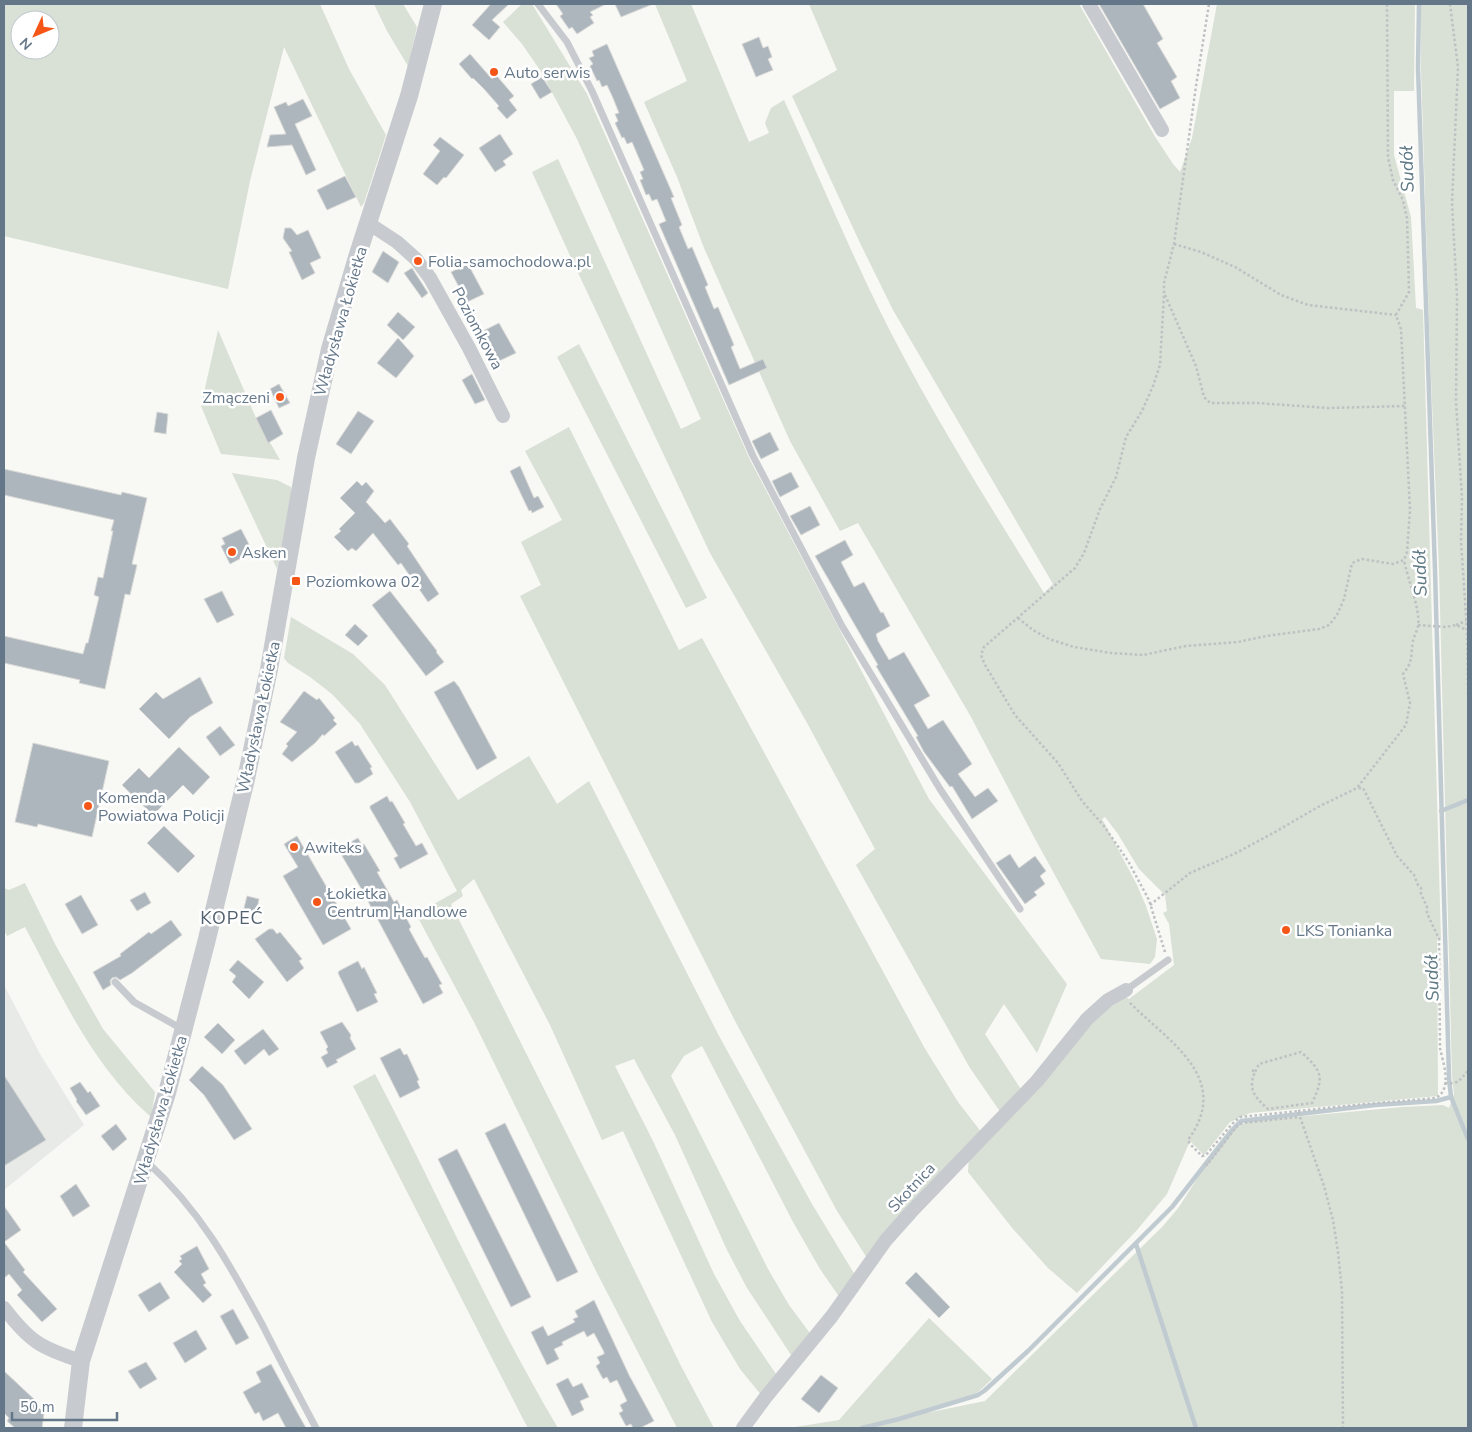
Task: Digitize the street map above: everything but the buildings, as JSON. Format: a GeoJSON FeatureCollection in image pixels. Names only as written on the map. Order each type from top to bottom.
{"type":"FeatureCollection","features":[{"type":"Feature","properties":{"kind":"street","name":"Władysława Łokietka"},"geometry":{"type":"LineString","coordinates":[[73,1428],[81,1361],[167,1093],[246,779],[269,669],[300,487],[330,350],[409,96],[433,4]]}},
{"type":"Feature","properties":{"kind":"street"},"geometry":{"type":"LineString","coordinates":[[1089,4],[1162,130]]}},
{"type":"Feature","properties":{"kind":"street","name":"Poziomkowa"},"geometry":{"type":"LineString","coordinates":[[368,223],[397,242],[416,259],[430,278],[469,348],[503,416]]}},
{"type":"Feature","properties":{"kind":"street","name":"Skotnica"},"geometry":{"type":"LineString","coordinates":[[743,1428],[832,1316],[868,1264],[899,1226],[1037,1081],[1086,1019],[1108,1000],[1123,992]]}},
{"type":"Feature","properties":{"kind":"street"},"geometry":{"type":"LineString","coordinates":[[4,1308],[26,1335],[39,1345],[81,1361]]}},
{"type":"Feature","properties":{"kind":"lane"},"geometry":{"type":"LineString","coordinates":[[538,4],[567,42],[592,90],[753,456],[842,626],[940,789],[1020,908]]}},
{"type":"Feature","properties":{"kind":"lane"},"geometry":{"type":"LineString","coordinates":[[1123,992],[1168,960]]}},
{"type":"Feature","properties":{"kind":"lane"},"geometry":{"type":"LineString","coordinates":[[116,982],[134,1002],[183,1030]]}},
{"type":"Feature","properties":{"kind":"lane"},"geometry":{"type":"LineString","coordinates":[[146,1161],[175,1189],[211,1234],[234,1273],[316,1428]]}},
{"type":"Feature","properties":{"kind":"path"},"geometry":{"type":"LineString","coordinates":[[1168,960],[1150,905],[1128,862],[1104,826],[1082,801],[1053,756],[1015,715],[981,655],[984,647],[1075,568],[1084,553],[1100,509],[1116,477],[1126,438],[1145,402],[1160,365],[1166,267],[1174,244],[1209,4]]}},
{"type":"Feature","properties":{"kind":"path"},"geometry":{"type":"LineString","coordinates":[[1150,905],[1190,873],[1236,854],[1318,807],[1358,788],[1406,725],[1410,703],[1403,674],[1411,664],[1413,642],[1418,625],[1415,600],[1404,560],[1407,552],[1410,510],[1401,329],[1396,315],[1409,292],[1407,218],[1403,200],[1393,180],[1388,157],[1387,4]]}},
{"type":"Feature","properties":{"kind":"path"},"geometry":{"type":"LineString","coordinates":[[1450,4],[1458,68],[1452,203],[1457,296],[1456,402],[1462,498],[1461,542],[1467,630],[1468,696]]}},
{"type":"Feature","properties":{"kind":"path"},"geometry":{"type":"LineString","coordinates":[[1174,244],[1201,252],[1235,267],[1281,295],[1308,305],[1396,315]]}},
{"type":"Feature","properties":{"kind":"path"},"geometry":{"type":"LineString","coordinates":[[1164,294],[1196,366],[1204,397],[1210,403],[1257,403],[1328,408],[1405,406]]}},
{"type":"Feature","properties":{"kind":"path"},"geometry":{"type":"LineString","coordinates":[[1018,618],[1033,630],[1049,639],[1111,653],[1143,655],[1186,646],[1238,642],[1319,629],[1329,625],[1337,615],[1344,599],[1352,563],[1362,559],[1392,564],[1404,560]]}},
{"type":"Feature","properties":{"kind":"path"},"geometry":{"type":"LineString","coordinates":[[1418,625],[1438,627],[1456,625],[1466,621]]}},
{"type":"Feature","properties":{"kind":"path"},"geometry":{"type":"LineString","coordinates":[[1456,625],[1467,630]]}},
{"type":"Feature","properties":{"kind":"path"},"geometry":{"type":"LineString","coordinates":[[1299,1114],[1240,1117],[1202,1161],[1208,1165],[1237,1126],[1243,1122],[1282,1117],[1299,1114],[1354,1104],[1436,1098],[1444,1090],[1446,1083],[1445,1064],[1440,1048],[1439,939],[1427,913],[1427,907],[1421,894],[1422,888],[1418,885],[1414,875],[1397,856],[1363,788],[1358,788]]}},
{"type":"Feature","properties":{"kind":"path"},"geometry":{"type":"LineString","coordinates":[[1123,992],[1178,1047],[1196,1074],[1203,1091],[1204,1105],[1198,1125],[1188,1140],[1204,1157]]}},
{"type":"Feature","properties":{"kind":"path"},"geometry":{"type":"LineString","coordinates":[[1301,1052],[1316,1066],[1320,1084],[1312,1104],[1268,1109],[1255,1097],[1252,1080],[1254,1071],[1259,1064],[1301,1052]]}},
{"type":"Feature","properties":{"kind":"path"},"geometry":{"type":"LineString","coordinates":[[1446,1083],[1454,1084],[1460,1081],[1468,1070]]}},
{"type":"Feature","properties":{"kind":"path"},"geometry":{"type":"LineString","coordinates":[[1299,1114],[1324,1186],[1333,1220],[1338,1252],[1342,1291],[1343,1428]]}},
{"type":"Feature","properties":{"kind":"shaded area"},"geometry":{"type":"Polygon","coordinates":[[[4,4],[320,4],[349,69],[386,135],[364,203],[361,207],[284,47],[250,181],[228,289],[4,236],[4,4]]]}},
{"type":"Feature","properties":{"kind":"shaded area"},"geometry":{"type":"Polygon","coordinates":[[[374,4],[403,4],[417,27],[408,66],[387,31],[374,4]]]}},
{"type":"Feature","properties":{"kind":"shaded area"},"geometry":{"type":"Polygon","coordinates":[[[522,4],[532,4],[587,94],[750,460],[929,799],[1067,984],[1037,1053],[1004,1004],[985,1034],[1022,1091],[1001,1113],[970,1068],[856,865],[875,849],[806,721],[710,553],[532,172],[558,159],[681,429],[701,419],[577,139],[540,70],[522,44],[503,22],[522,4]]]}},
{"type":"Feature","properties":{"kind":"shaded area"},"geometry":{"type":"Polygon","coordinates":[[[655,4],[691,4],[749,142],[769,133],[765,123],[771,108],[784,100],[855,259],[898,347],[959,454],[1044,593],[1053,584],[893,310],[792,96],[837,70],[809,4],[1079,4],[1154,135],[1180,172],[1192,138],[1217,4],[1415,4],[1414,91],[1394,91],[1394,155],[1411,217],[1416,308],[1423,310],[1441,940],[1437,939],[1438,1096],[1250,1113],[1230,1122],[1204,1155],[1190,1141],[1167,1194],[1137,1230],[1077,1293],[1048,1268],[1013,1229],[968,1172],[969,1158],[1096,1016],[1126,997],[1129,999],[1174,965],[1169,924],[1163,913],[1167,911],[1165,895],[1139,869],[1118,834],[1105,817],[1102,819],[1137,885],[1157,939],[1155,957],[1150,964],[1101,959],[971,717],[858,523],[840,531],[790,441],[704,248],[677,177],[644,102],[687,81],[655,4]]]}},
{"type":"Feature","properties":{"kind":"shaded area"},"geometry":{"type":"Polygon","coordinates":[[[1421,4],[1468,4],[1468,1428],[789,1428],[839,1420],[929,1318],[992,1379],[977,1393],[925,1409],[926,1413],[985,1401],[1163,1226],[1179,1207],[1200,1174],[1235,1128],[1250,1121],[1402,1107],[1443,1105],[1449,1108],[1454,1094],[1439,569],[1421,69],[1421,4]]]}},
{"type":"Feature","properties":{"kind":"shaded area"},"geometry":{"type":"Polygon","coordinates":[[[218,330],[256,418],[280,460],[221,454],[201,406],[218,330]]]}},
{"type":"Feature","properties":{"kind":"shaded area"},"geometry":{"type":"Polygon","coordinates":[[[579,344],[707,598],[686,608],[557,357],[579,344]]]}},
{"type":"Feature","properties":{"kind":"shaded area"},"geometry":{"type":"Polygon","coordinates":[[[569,427],[679,650],[702,638],[924,1047],[958,1102],[982,1133],[867,1258],[837,1211],[734,1019],[520,596],[541,585],[521,542],[562,520],[525,451],[569,427]]]}},
{"type":"Feature","properties":{"kind":"shaded area"},"geometry":{"type":"Polygon","coordinates":[[[232,473],[277,480],[291,487],[292,492],[277,569],[232,473]]]}},
{"type":"Feature","properties":{"kind":"shaded area"},"geometry":{"type":"Polygon","coordinates":[[[291,617],[353,654],[385,685],[458,800],[529,756],[557,804],[589,781],[719,1036],[812,1204],[855,1275],[840,1298],[820,1269],[793,1222],[702,1046],[684,1056],[671,1076],[768,1269],[789,1305],[812,1336],[793,1358],[747,1288],[727,1250],[675,1135],[634,1059],[615,1066],[653,1141],[714,1274],[740,1321],[778,1377],[762,1396],[740,1369],[712,1322],[623,1131],[602,1140],[550,1025],[474,879],[461,890],[463,896],[451,904],[681,1366],[714,1428],[677,1428],[597,1273],[474,1022],[416,914],[457,891],[410,802],[360,724],[332,694],[288,663],[284,658],[291,617]]]}},
{"type":"Feature","properties":{"kind":"shaded area"},"geometry":{"type":"Polygon","coordinates":[[[25,883],[56,946],[103,1029],[155,1092],[151,1117],[112,1076],[79,1028],[25,927],[7,936],[4,930],[4,888],[9,890],[25,883]]]}},
{"type":"Feature","properties":{"kind":"shaded area"},"geometry":{"type":"Polygon","coordinates":[[[4,985],[40,1054],[84,1125],[4,1190],[4,985]]]}},
{"type":"Feature","properties":{"kind":"shaded area"},"geometry":{"type":"Polygon","coordinates":[[[375,1074],[509,1341],[558,1428],[528,1428],[522,1417],[353,1086],[375,1074]]]}},
{"type":"Feature","properties":{"kind":"waterway","name":"Sudół"},"geometry":{"type":"LineString","coordinates":[[1419,4],[1418,68],[1435,570],[1449,1078],[1451,1097],[1468,1139]]}},
{"type":"Feature","properties":{"kind":"waterway"},"geometry":{"type":"LineString","coordinates":[[1441,811],[1468,800]]}},
{"type":"Feature","properties":{"kind":"waterway"},"geometry":{"type":"LineString","coordinates":[[862,1428],[899,1419],[978,1395],[984,1391],[1028,1351],[1172,1207],[1241,1121],[1375,1105],[1436,1101],[1451,1097]]}},
{"type":"Feature","properties":{"kind":"waterway"},"geometry":{"type":"LineString","coordinates":[[1136,1244],[1196,1428]]}},
{"type":"Feature","properties":{"kind":"place","name":"Auto serwis"},"geometry":{"type":"Point","coordinates":[494,72]}},
{"type":"Feature","properties":{"kind":"place","name":"Folia-samochodowa.pl"},"geometry":{"type":"Point","coordinates":[418,261]}},
{"type":"Feature","properties":{"kind":"place","name":"Zmączeni"},"geometry":{"type":"Point","coordinates":[280,397]}},
{"type":"Feature","properties":{"kind":"place","name":"Asken"},"geometry":{"type":"Point","coordinates":[232,552]}},
{"type":"Feature","properties":{"kind":"place","name":"Poziomkowa 02"},"geometry":{"type":"Point","coordinates":[296,581]}},
{"type":"Feature","properties":{"kind":"place","name":"Komenda Powiatowa Policji"},"geometry":{"type":"Point","coordinates":[88,806]}},
{"type":"Feature","properties":{"kind":"place","name":"Awiteks"},"geometry":{"type":"Point","coordinates":[294,847]}},
{"type":"Feature","properties":{"kind":"place","name":"Łokietka Centrum Handlowe"},"geometry":{"type":"Point","coordinates":[317,902]}},
{"type":"Feature","properties":{"kind":"place","name":"LKS Tonianka"},"geometry":{"type":"Point","coordinates":[1286,930]}},
{"type":"Feature","properties":{"kind":"district","name":"KOPEĆ"},"geometry":{"type":"Point","coordinates":[232,918]}}]}
